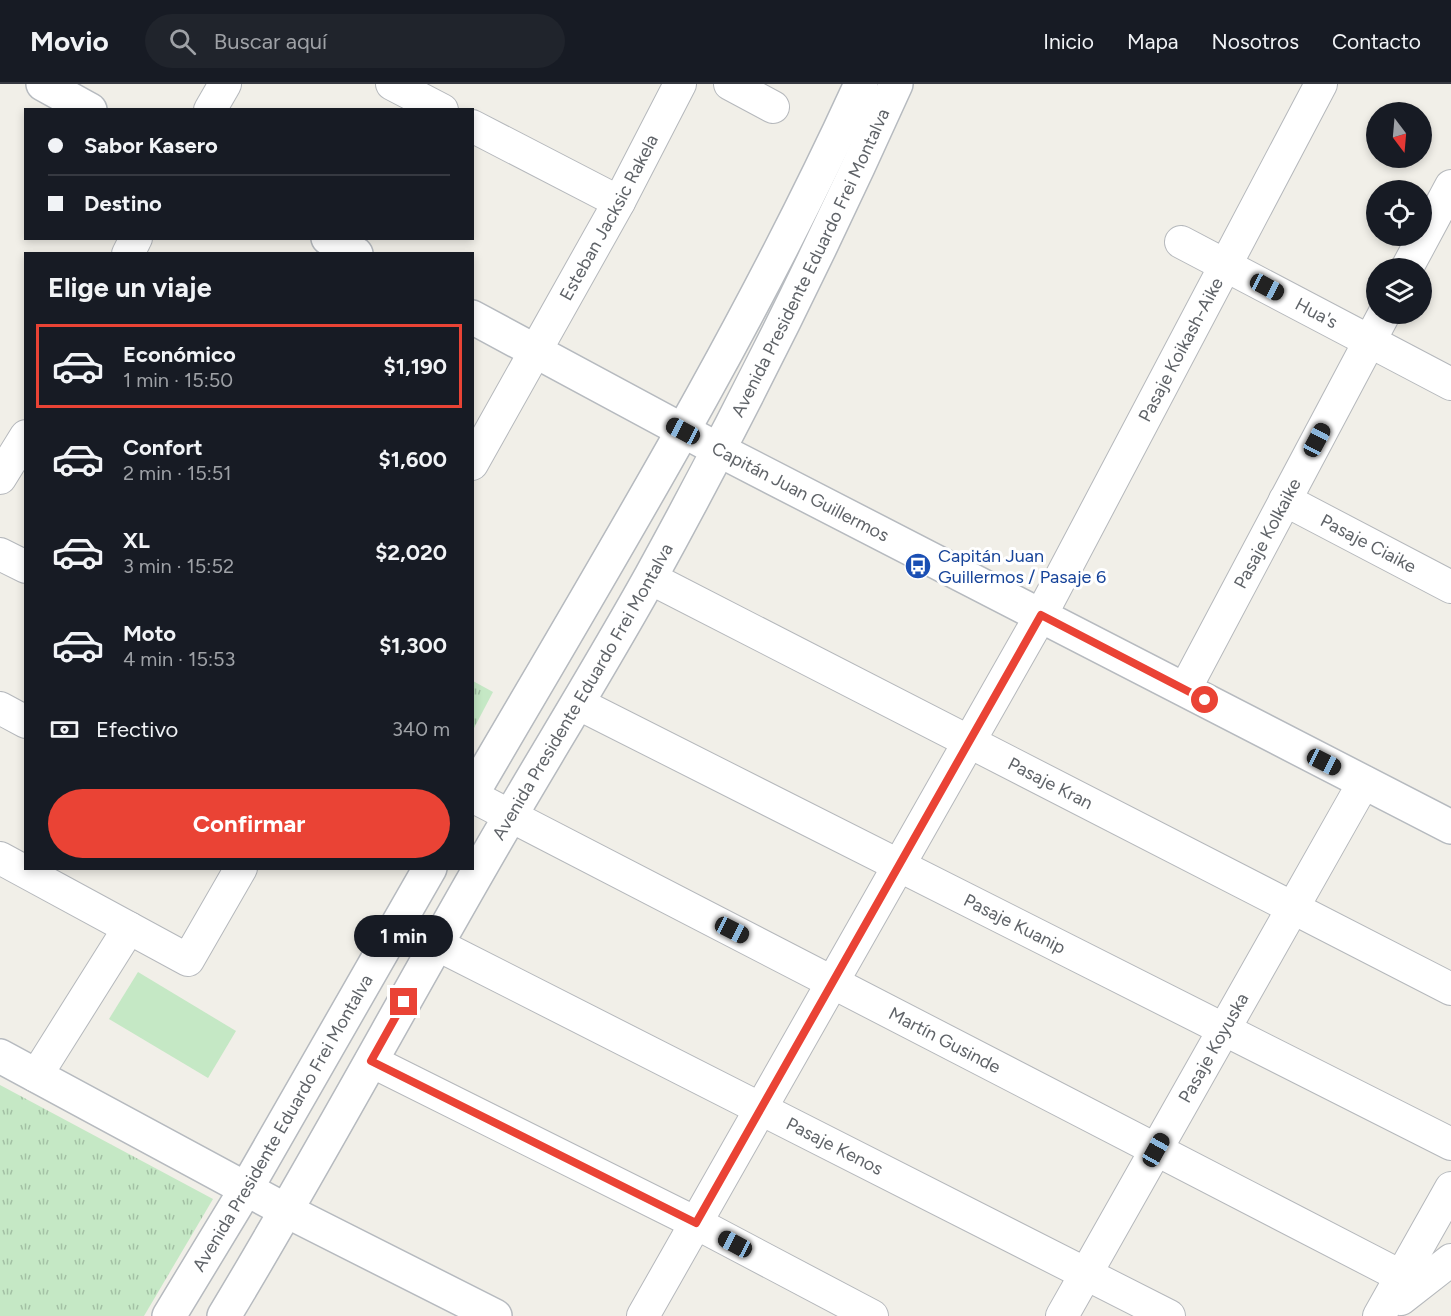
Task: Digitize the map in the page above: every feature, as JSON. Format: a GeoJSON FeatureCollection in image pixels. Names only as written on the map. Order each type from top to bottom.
{"type":"FeatureCollection","features":[{"type":"Feature","properties":{"kind":"main road"},"geometry":{"type":"LineString","coordinates":[[43,84],[86,108]]}},
{"type":"Feature","properties":{"kind":"main road","name":"Avenida Presidente Eduardo Frei Montalva"},"geometry":{"type":"LineString","coordinates":[[474,792],[683,431],[795,221],[861,84]]}},
{"type":"Feature","properties":{"kind":"main road","name":"Avenida Presidente Eduardo Frei Montalva"},"geometry":{"type":"LineString","coordinates":[[224,1316],[287,1211],[436,944],[510,816],[579,704],[650,578],[794,303],[896,84]]}},
{"type":"Feature","properties":{"kind":"main road"},"geometry":{"type":"LineString","coordinates":[[332,240],[352,252]]}},
{"type":"Feature","properties":{"kind":"main road","name":"Capitán Juan Guillermos"},"geometry":{"type":"LineString","coordinates":[[474,318],[719,450],[1451,827]]}},
{"type":"Feature","properties":{"kind":"main road","name":"Avenida Presidente Eduardo Frei Montalva"},"geometry":{"type":"LineString","coordinates":[[169,1316],[246,1189],[429,870]]}},
{"type":"Feature","properties":{"kind":"main road"},"geometry":{"type":"LineString","coordinates":[[0,1056],[287,1211],[495,1316]]}},
{"type":"Feature","properties":{"kind":"street"},"geometry":{"type":"LineString","coordinates":[[211,108],[225,84]]}},
{"type":"Feature","properties":{"kind":"street"},"geometry":{"type":"LineString","coordinates":[[392,84],[438,108]]}},
{"type":"Feature","properties":{"kind":"street","name":"Esteban Jacksic Rakela"},"geometry":{"type":"LineString","coordinates":[[474,461],[537,351],[680,84]]}},
{"type":"Feature","properties":{"kind":"street"},"geometry":{"type":"LineString","coordinates":[[730,84],[773,107]]}},
{"type":"Feature","properties":{"kind":"street","name":"Pasaje Koikash-Aike"},"geometry":{"type":"LineString","coordinates":[[643,1316],[1041,615],[1322,84]]}},
{"type":"Feature","properties":{"kind":"street"},"geometry":{"type":"LineString","coordinates":[[474,127],[619,201]]}},
{"type":"Feature","properties":{"kind":"street"},"geometry":{"type":"LineString","coordinates":[[1412,258],[1451,186]]}},
{"type":"Feature","properties":{"kind":"street","name":"Hua's"},"geometry":{"type":"LineString","coordinates":[[1182,242],[1451,384]]}},
{"type":"Feature","properties":{"kind":"street","name":"Pasaje Kolkaike"},"geometry":{"type":"LineString","coordinates":[[1185,689],[1378,324]]}},
{"type":"Feature","properties":{"kind":"street"},"geometry":{"type":"LineString","coordinates":[[0,478],[24,439]]}},
{"type":"Feature","properties":{"kind":"street","name":"Pasaje Ciaike"},"geometry":{"type":"LineString","coordinates":[[1285,500],[1451,587]]}},
{"type":"Feature","properties":{"kind":"street"},"geometry":{"type":"LineString","coordinates":[[0,554],[24,566]]}},
{"type":"Feature","properties":{"kind":"street","name":"Pasaje Kran"},"geometry":{"type":"LineString","coordinates":[[650,578],[1451,988]]}},
{"type":"Feature","properties":{"kind":"street","name":"Pasaje Kuanip"},"geometry":{"type":"LineString","coordinates":[[579,704],[1451,1144]]}},
{"type":"Feature","properties":{"kind":"street"},"geometry":{"type":"LineString","coordinates":[[0,708],[24,721]]}},
{"type":"Feature","properties":{"kind":"street","name":"Pasaje Koyuska"},"geometry":{"type":"LineString","coordinates":[[1062,1316],[1364,782]]}},
{"type":"Feature","properties":{"kind":"street","name":"Martín Gusinde"},"geometry":{"type":"LineString","coordinates":[[474,796],[1409,1281]]}},
{"type":"Feature","properties":{"kind":"street"},"geometry":{"type":"LineString","coordinates":[[0,858],[188,960],[240,870]]}},
{"type":"Feature","properties":{"kind":"street"},"geometry":{"type":"LineString","coordinates":[[36,1076],[129,928]]}},
{"type":"Feature","properties":{"kind":"street","name":"Pasaje Kenos"},"geometry":{"type":"LineString","coordinates":[[436,944],[762,1107],[1169,1316]]}},
{"type":"Feature","properties":{"kind":"street"},"geometry":{"type":"LineString","coordinates":[[371,1061],[696,1223],[872,1316]]}},
{"type":"Feature","properties":{"kind":"street"},"geometry":{"type":"LineString","coordinates":[[1379,1316],[1409,1281],[1451,1188]]}},
{"type":"Feature","properties":{"kind":"street"},"geometry":{"type":"LineString","coordinates":[[1409,1281],[1451,1260]]}},
{"type":"Feature","properties":{"kind":"green space"},"geometry":{"type":"Polygon","coordinates":[[[474,682],[493,692],[474,728],[474,682]]]}},
{"type":"Feature","properties":{"kind":"green space"},"geometry":{"type":"Polygon","coordinates":[[[138,972],[236,1031],[208,1078],[109,1019],[138,972]]]}},
{"type":"Feature","properties":{"kind":"green space"},"geometry":{"type":"Polygon","coordinates":[[[0,1085],[213,1199],[144,1316],[0,1316],[0,1085]]]}},
{"type":"Feature","properties":{"kind":"place","name":"Capitán Juan Guillermos / Pasaje 6"},"geometry":{"type":"Point","coordinates":[918,566]}},
{"type":"Feature","properties":{"kind":"route"},"geometry":{"type":"LineString","coordinates":[[404,1002],[371,1061],[696,1223],[1041,615],[1205,700]]}}]}
